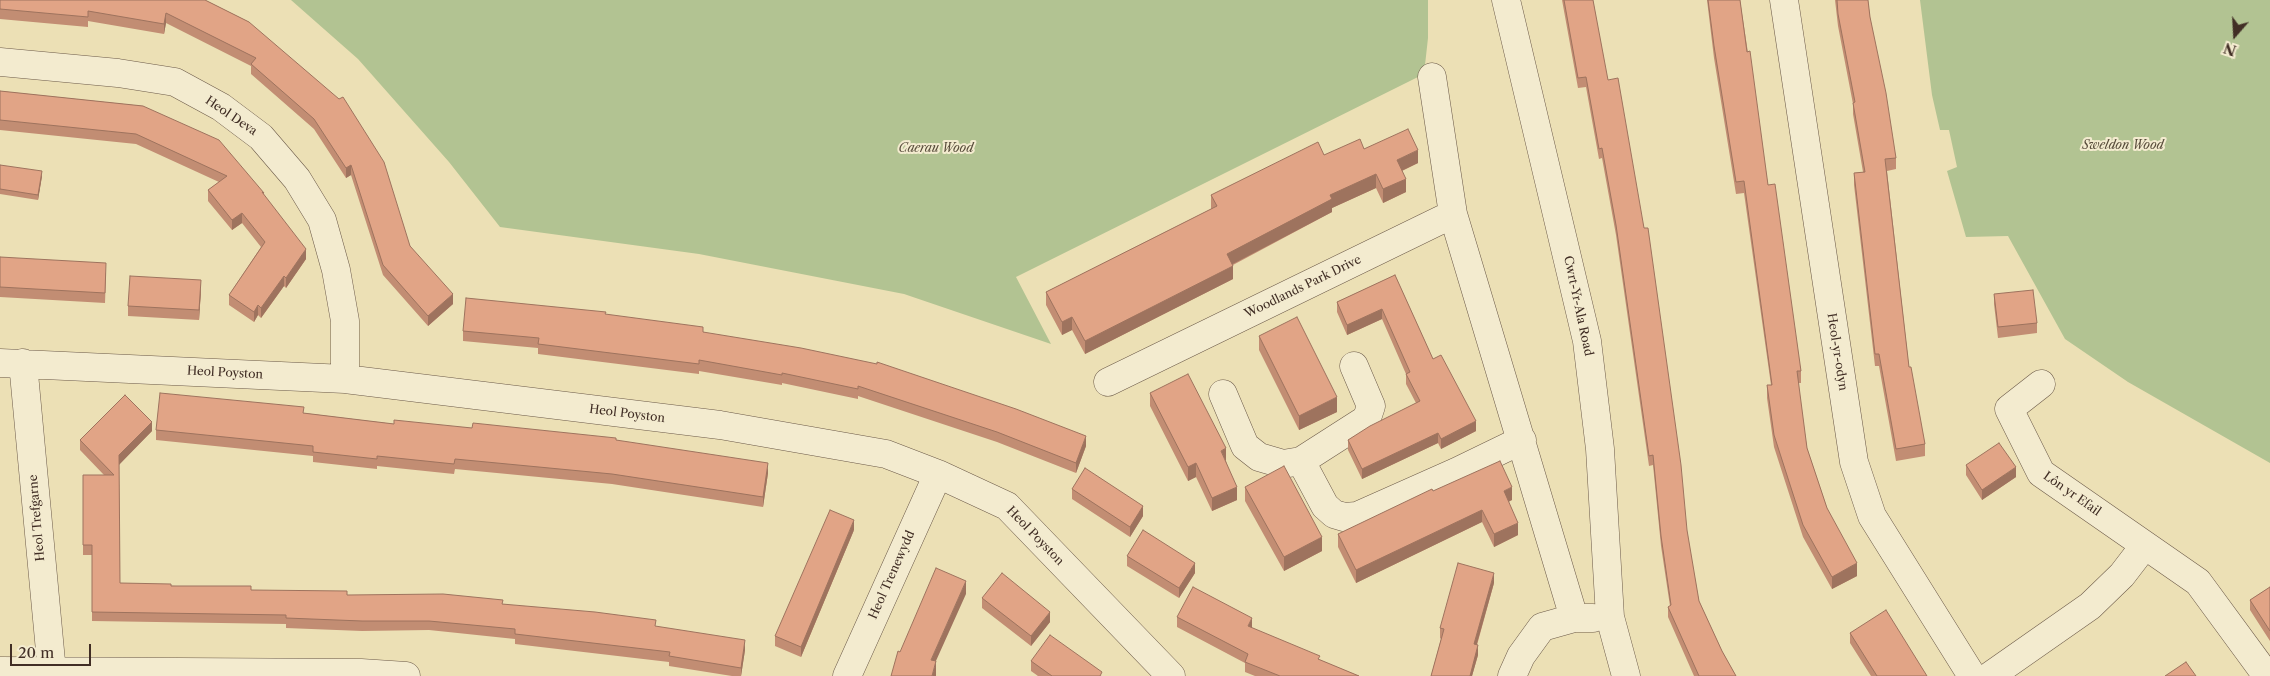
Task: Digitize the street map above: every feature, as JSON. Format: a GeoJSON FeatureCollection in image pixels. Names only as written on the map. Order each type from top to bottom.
{"type":"FeatureCollection","features":[{"type":"Feature","properties":{"kind":"street","name":"Cwrt-Yr-Ala Road"},"geometry":{"type":"LineString","coordinates":[[1506,0],[1588,341],[1600,448],[1610,617],[1626,676]]}},
{"type":"Feature","properties":{"kind":"street","name":"Heol-yr-odyn"},"geometry":{"type":"LineString","coordinates":[[1784,0],[1854,462],[1872,516],[1972,676]]}},
{"type":"Feature","properties":{"kind":"street","name":"Heol Deva"},"geometry":{"type":"LineString","coordinates":[[0,62],[118,73],[175,82],[221,107],[261,137],[297,179],[322,220],[336,270],[345,321],[345,379]]}},
{"type":"Feature","properties":{"kind":"street"},"geometry":{"type":"LineString","coordinates":[[1432,77],[1453,214],[1574,618]]}},
{"type":"Feature","properties":{"kind":"street","name":"Woodlands Park Drive"},"geometry":{"type":"LineString","coordinates":[[1108,382],[1148,351],[1453,214]]}},
{"type":"Feature","properties":{"kind":"street","name":"Heol Poyston"},"geometry":{"type":"LineString","coordinates":[[12,363],[345,379],[720,425],[886,454],[938,474],[1007,506],[1171,676]]}},
{"type":"Feature","properties":{"kind":"street","name":"Heol Trefgarne"},"geometry":{"type":"LineString","coordinates":[[12,363],[52,672]]}},
{"type":"Feature","properties":{"kind":"street"},"geometry":{"type":"LineString","coordinates":[[1223,394],[1245,446],[1259,457],[1283,464],[1301,462],[1365,420],[1368,415],[1370,406],[1354,366]]}},
{"type":"Feature","properties":{"kind":"street","name":"Lôn yr Efail"},"geometry":{"type":"LineString","coordinates":[[2041,384],[2009,409],[2041,473],[2198,582],[2267,676]]}},
{"type":"Feature","properties":{"kind":"street"},"geometry":{"type":"LineString","coordinates":[[1301,462],[1325,506],[1334,514],[1344,517],[1357,516],[1522,440]]}},
{"type":"Feature","properties":{"kind":"street","name":"Heol Trenewydd"},"geometry":{"type":"LineString","coordinates":[[847,676],[938,474]]}},
{"type":"Feature","properties":{"kind":"street"},"geometry":{"type":"LineString","coordinates":[[1990,676],[2090,606],[2122,575],[2145,545]]}},
{"type":"Feature","properties":{"kind":"street"},"geometry":{"type":"LineString","coordinates":[[1512,676],[1521,656],[1542,627],[1574,618],[1610,617]]}},
{"type":"Feature","properties":{"kind":"street"},"geometry":{"type":"LineString","coordinates":[[0,671],[361,673],[406,676]]}},
{"type":"Feature","properties":{"kind":"green space","name":"Caerau Wood"},"geometry":{"type":"Polygon","coordinates":[[[291,0],[1428,0],[1428,38],[1424,74],[1016,277],[1051,344],[904,294],[699,254],[500,227],[449,162],[358,59],[291,0]]]}},
{"type":"Feature","properties":{"kind":"green space","name":"Sweldon Wood"},"geometry":{"type":"Polygon","coordinates":[[[1920,0],[2270,0],[2270,463],[2128,382],[2065,339],[2008,236],[1966,237],[1947,171],[1957,167],[1949,130],[1940,130],[1932,95],[1920,0]]]}},
{"type":"Feature","properties":{"kind":"building"},"geometry":{"type":"Polygon","coordinates":[[[0,0],[205,0],[249,22],[339,99],[343,97],[384,162],[410,246],[453,294],[428,316],[383,265],[351,165],[346,168],[314,119],[251,64],[256,58],[166,13],[164,24],[88,11],[88,17],[0,9],[0,0]]]}},
{"type":"Feature","properties":{"kind":"building"},"geometry":{"type":"Polygon","coordinates":[[[1564,0],[1593,0],[1608,80],[1618,78],[1644,228],[1648,228],[1681,465],[1687,530],[1699,601],[1736,676],[1699,676],[1668,607],[1671,605],[1661,536],[1653,455],[1649,456],[1616,225],[1602,148],[1599,149],[1586,77],[1578,78],[1564,0]]]}},
{"type":"Feature","properties":{"kind":"building"},"geometry":{"type":"Polygon","coordinates":[[[1708,0],[1740,0],[1747,52],[1750,51],[1768,185],[1775,184],[1801,371],[1797,371],[1807,448],[1827,508],[1857,563],[1832,577],[1803,525],[1774,435],[1767,385],[1772,385],[1744,181],[1736,182],[1708,0]]]}},
{"type":"Feature","properties":{"kind":"building"},"geometry":{"type":"Polygon","coordinates":[[[1837,0],[1868,0],[1896,158],[1885,159],[1909,367],[1911,367],[1925,444],[1896,449],[1879,354],[1875,354],[1854,173],[1865,172],[1837,0]]]}},
{"type":"Feature","properties":{"kind":"building"},"geometry":{"type":"Polygon","coordinates":[[[0,91],[143,106],[219,140],[264,193],[262,192],[306,249],[286,278],[284,276],[261,308],[258,305],[254,312],[229,295],[265,242],[242,213],[232,220],[208,190],[227,176],[136,134],[0,120],[0,91]]]}},
{"type":"Feature","properties":{"kind":"building"},"geometry":{"type":"Polygon","coordinates":[[[1408,129],[1418,150],[1397,160],[1406,179],[1383,189],[1376,174],[1330,195],[1332,199],[1227,254],[1233,266],[1085,341],[1072,317],[1062,322],[1046,292],[1217,206],[1211,195],[1318,142],[1324,155],[1360,139],[1364,149],[1408,129]]]}},
{"type":"Feature","properties":{"kind":"building"},"geometry":{"type":"Polygon","coordinates":[[[0,165],[42,171],[38,195],[0,189],[0,165]]]}},
{"type":"Feature","properties":{"kind":"building"},"geometry":{"type":"Polygon","coordinates":[[[0,257],[106,263],[105,293],[0,287],[0,257]]]}},
{"type":"Feature","properties":{"kind":"building"},"geometry":{"type":"Polygon","coordinates":[[[1395,275],[1433,359],[1441,355],[1476,421],[1441,439],[1438,433],[1362,469],[1348,440],[1370,426],[1420,401],[1406,374],[1410,372],[1382,309],[1347,325],[1337,302],[1395,275]]]}},
{"type":"Feature","properties":{"kind":"building"},"geometry":{"type":"Polygon","coordinates":[[[130,276],[201,280],[199,310],[128,306],[130,276]]]}},
{"type":"Feature","properties":{"kind":"building"},"geometry":{"type":"Polygon","coordinates":[[[2033,290],[2037,323],[1998,327],[1994,294],[2033,290]]]}},
{"type":"Feature","properties":{"kind":"building"},"geometry":{"type":"Polygon","coordinates":[[[466,298],[606,312],[605,314],[703,327],[703,332],[801,348],[877,364],[877,362],[1016,409],[1086,436],[1076,463],[997,432],[858,386],[858,389],[782,373],[782,375],[699,360],[699,364],[538,344],[539,338],[463,331],[466,298]]]}},
{"type":"Feature","properties":{"kind":"building"},"geometry":{"type":"Polygon","coordinates":[[[1297,317],[1337,397],[1299,416],[1259,336],[1297,317]]]}},
{"type":"Feature","properties":{"kind":"building"},"geometry":{"type":"Polygon","coordinates":[[[1188,374],[1226,448],[1221,451],[1237,487],[1212,498],[1196,463],[1188,467],[1150,393],[1188,374]]]}},
{"type":"Feature","properties":{"kind":"building"},"geometry":{"type":"Polygon","coordinates":[[[160,393],[304,407],[303,413],[394,424],[394,420],[472,428],[473,423],[616,438],[616,440],[768,463],[763,497],[612,474],[455,459],[454,464],[377,456],[377,459],[313,452],[313,446],[156,430],[160,393]]]}},
{"type":"Feature","properties":{"kind":"building"},"geometry":{"type":"Polygon","coordinates":[[[125,395],[152,422],[119,455],[120,583],[171,584],[171,586],[251,586],[251,590],[347,591],[347,595],[443,594],[503,600],[502,604],[595,612],[656,620],[655,626],[745,640],[741,668],[669,656],[670,652],[515,634],[515,629],[429,621],[286,618],[286,615],[92,612],[92,545],[83,545],[83,475],[114,475],[80,440],[125,395]]]}},
{"type":"Feature","properties":{"kind":"building"},"geometry":{"type":"Polygon","coordinates":[[[1999,443],[2016,467],[1982,490],[1966,465],[1999,443]]]}},
{"type":"Feature","properties":{"kind":"building"},"geometry":{"type":"Polygon","coordinates":[[[1500,461],[1512,487],[1504,491],[1518,523],[1494,534],[1482,510],[1356,570],[1338,534],[1432,489],[1433,491],[1500,461]]]}},
{"type":"Feature","properties":{"kind":"building"},"geometry":{"type":"Polygon","coordinates":[[[1284,466],[1322,537],[1284,557],[1245,487],[1284,466]]]}},
{"type":"Feature","properties":{"kind":"building"},"geometry":{"type":"Polygon","coordinates":[[[1085,468],[1143,506],[1130,527],[1072,489],[1085,468]]]}},
{"type":"Feature","properties":{"kind":"building"},"geometry":{"type":"Polygon","coordinates":[[[830,510],[854,520],[801,647],[775,636],[830,510]]]}},
{"type":"Feature","properties":{"kind":"building"},"geometry":{"type":"Polygon","coordinates":[[[1143,530],[1195,563],[1179,588],[1127,556],[1143,530]]]}},
{"type":"Feature","properties":{"kind":"building"},"geometry":{"type":"Polygon","coordinates":[[[1458,563],[1494,573],[1474,644],[1478,645],[1470,676],[1431,676],[1444,629],[1440,628],[1458,563]]]}},
{"type":"Feature","properties":{"kind":"building"},"geometry":{"type":"Polygon","coordinates":[[[936,568],[966,581],[931,660],[936,661],[932,676],[891,676],[898,651],[900,652],[936,568]]]}},
{"type":"Feature","properties":{"kind":"building"},"geometry":{"type":"Polygon","coordinates":[[[1002,573],[1050,612],[1031,636],[982,598],[1002,573]]]}},
{"type":"Feature","properties":{"kind":"building"},"geometry":{"type":"Polygon","coordinates":[[[1193,587],[1252,618],[1248,626],[1320,656],[1318,659],[1359,676],[1280,676],[1245,662],[1248,654],[1177,617],[1193,587]]]}},
{"type":"Feature","properties":{"kind":"building"},"geometry":{"type":"Polygon","coordinates":[[[2270,587],[2270,631],[2250,600],[2270,587]]]}},
{"type":"Feature","properties":{"kind":"building"},"geometry":{"type":"Polygon","coordinates":[[[1886,610],[1927,676],[1877,676],[1850,633],[1886,610]]]}},
{"type":"Feature","properties":{"kind":"building"},"geometry":{"type":"Polygon","coordinates":[[[1050,635],[1102,672],[1100,676],[1052,676],[1031,661],[1050,635]]]}},
{"type":"Feature","properties":{"kind":"building"},"geometry":{"type":"Polygon","coordinates":[[[2186,662],[2196,676],[2165,676],[2186,662]]]}}]}
